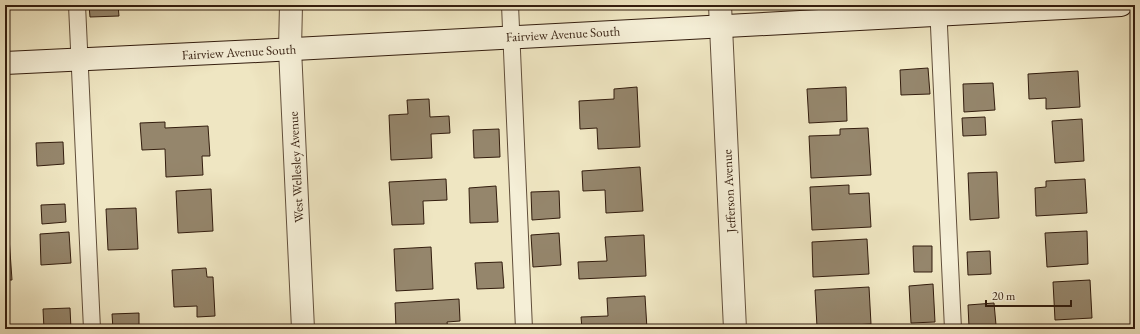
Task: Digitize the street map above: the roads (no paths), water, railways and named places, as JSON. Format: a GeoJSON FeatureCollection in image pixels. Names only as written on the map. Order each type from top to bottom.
{"type":"FeatureCollection","features":[{"type":"Feature","properties":{"kind":"street","name":"West Wellesley Avenue"},"geometry":{"type":"LineString","coordinates":[[291,5],[290,49],[303,329]]}},
{"type":"Feature","properties":{"kind":"street","name":"Jefferson Avenue"},"geometry":{"type":"LineString","coordinates":[[720,5],[735,329]]}},
{"type":"Feature","properties":{"kind":"street","name":"Fairview Avenue South"},"geometry":{"type":"LineString","coordinates":[[5,63],[721,26],[938,10],[1121,5]]}},
{"type":"Feature","properties":{"kind":"lane"},"geometry":{"type":"LineString","coordinates":[[77,5],[92,329]]}},
{"type":"Feature","properties":{"kind":"lane"},"geometry":{"type":"LineString","coordinates":[[510,5],[524,329]]}},
{"type":"Feature","properties":{"kind":"lane"},"geometry":{"type":"LineString","coordinates":[[938,10],[953,329]]}}]}
